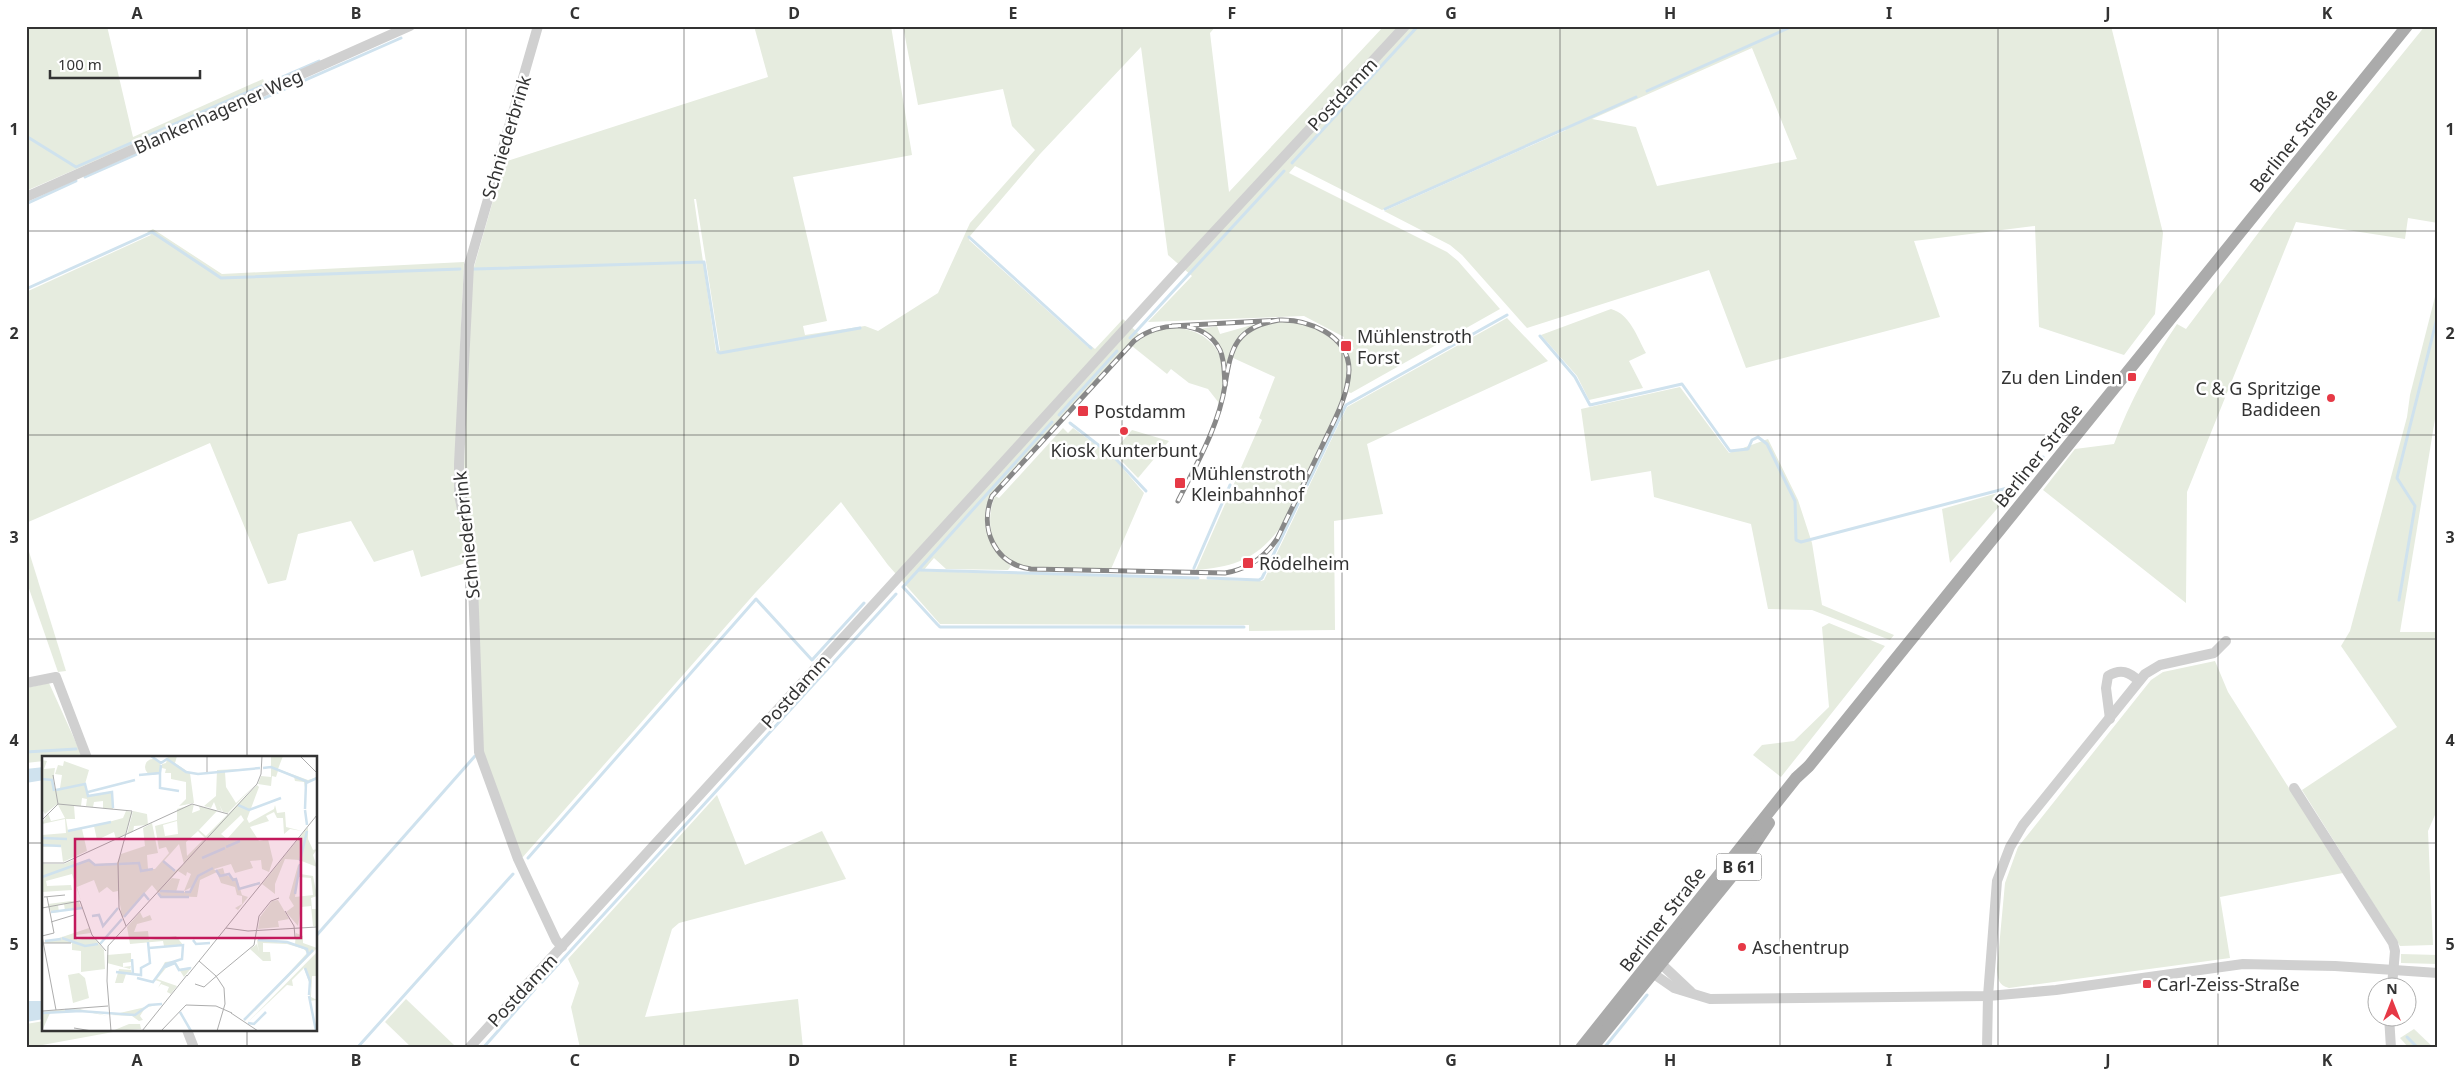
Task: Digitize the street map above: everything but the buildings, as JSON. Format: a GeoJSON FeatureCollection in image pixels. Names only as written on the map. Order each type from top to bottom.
{"type":"FeatureCollection","features":[{"type":"Feature","properties":{"kind":"main road","name":"Berliner Straße"},"geometry":{"type":"LineString","coordinates":[[1592,1048],[1796,778],[1809,766],[2407,26]]}},
{"type":"Feature","properties":{"kind":"main road","name":"Berliner Straße"},"geometry":{"type":"LineString","coordinates":[[1581,1048],[1653,965]]}},
{"type":"Feature","properties":{"kind":"street","name":"Blankenhagener Weg"},"geometry":{"type":"LineString","coordinates":[[26,197],[410,26]]}},
{"type":"Feature","properties":{"kind":"street","name":"Schniederbrink"},"geometry":{"type":"LineString","coordinates":[[538,26],[469,265],[459,472],[460,495],[472,555],[479,752],[518,860],[556,940],[562,947]]}},
{"type":"Feature","properties":{"kind":"street","name":"Postdamm"},"geometry":{"type":"LineString","coordinates":[[470,1048],[1175,274],[1405,26]]}},
{"type":"Feature","properties":{"kind":"street"},"geometry":{"type":"LineString","coordinates":[[1987,1048],[1988,996],[1997,882],[2010,847],[2023,825],[2145,674],[2160,665],[2214,653],[2226,641]]}},
{"type":"Feature","properties":{"kind":"street"},"geometry":{"type":"LineString","coordinates":[[2110,719],[2106,688],[2108,676],[2115,672],[2127,672],[2140,682]]}},
{"type":"Feature","properties":{"kind":"street"},"geometry":{"type":"LineString","coordinates":[[26,683],[56,677],[86,756]]}},
{"type":"Feature","properties":{"kind":"street"},"geometry":{"type":"LineString","coordinates":[[2294,788],[2393,943],[2395,951],[2393,976]]}},
{"type":"Feature","properties":{"kind":"street"},"geometry":{"type":"LineString","coordinates":[[1653,965],[1696,995],[1710,999],[1988,996],[2056,990],[2243,964],[2335,966],[2438,973]]}},
{"type":"Feature","properties":{"kind":"street"},"geometry":{"type":"LineString","coordinates":[[2390,1026],[2391,1048]]}},
{"type":"Feature","properties":{"kind":"street"},"geometry":{"type":"LineString","coordinates":[[188,1032],[194,1048]]}},
{"type":"Feature","properties":{"kind":"shaded area"},"geometry":{"type":"Polygon","coordinates":[[[26,26],[107,26],[133,137],[263,79],[266,86],[26,191],[26,26]]]}},
{"type":"Feature","properties":{"kind":"shaded area"},"geometry":{"type":"Polygon","coordinates":[[[754,26],[891,26],[912,155],[793,177],[827,321],[803,326],[805,335],[865,326],[878,331],[938,293],[970,223],[1035,150],[1012,126],[1003,89],[918,105],[903,26],[1216,26],[1210,33],[1229,192],[1384,26],[2111,26],[2163,233],[2155,314],[2124,355],[2039,327],[2035,226],[1914,241],[1940,317],[1746,368],[1709,270],[1527,328],[1462,255],[1450,245],[1384,211],[1566,130],[1564,128],[1382,210],[1295,166],[1289,173],[1447,252],[1458,261],[1500,309],[1351,393],[1348,392],[1351,370],[1348,354],[1354,348],[1343,340],[1344,337],[1304,316],[1148,322],[1192,276],[1168,255],[1141,47],[1040,154],[970,236],[969,240],[1088,347],[1090,345],[1095,349],[1123,319],[1139,334],[991,494],[985,514],[987,533],[996,551],[1011,566],[1008,570],[946,569],[934,558],[923,571],[1264,580],[1347,407],[1507,318],[1548,361],[1367,444],[1383,514],[1334,521],[1335,630],[1249,631],[1249,625],[940,624],[888,565],[841,502],[756,592],[522,858],[482,752],[477,554],[468,511],[464,464],[472,274],[504,162],[768,77],[754,26]],[[1752,48],[1592,119],[1636,127],[1657,186],[1797,159],[1752,48]],[[694,199],[716,352],[720,350],[696,199],[694,199]]]}},
{"type":"Feature","properties":{"kind":"shaded area"},"geometry":{"type":"Polygon","coordinates":[[[2425,26],[2438,26],[2438,223],[2408,218],[2405,239],[2296,222],[2187,492],[2186,603],[2043,490],[2075,449],[2114,444],[2142,382],[2177,324],[2186,329],[2274,212],[2425,26]]]}},
{"type":"Feature","properties":{"kind":"shaded area"},"geometry":{"type":"Polygon","coordinates":[[[153,229],[222,274],[464,262],[455,463],[469,562],[421,577],[413,550],[374,562],[351,521],[298,534],[286,580],[268,584],[210,443],[26,523],[26,292],[151,235],[147,232],[153,229]]]}},
{"type":"Feature","properties":{"kind":"shaded area"},"geometry":{"type":"Polygon","coordinates":[[[2438,285],[2438,417],[2435,419],[2400,632],[2438,632],[2438,808],[2428,831],[2433,945],[2400,946],[2302,790],[2397,727],[2341,646],[2350,631],[2407,417],[2410,395],[2438,285]]]}},
{"type":"Feature","properties":{"kind":"shaded area"},"geometry":{"type":"Polygon","coordinates":[[[1611,309],[1618,312],[1628,321],[1646,353],[1629,361],[1643,388],[1589,400],[1577,376],[1541,335],[1611,309]]]}},
{"type":"Feature","properties":{"kind":"shaded area"},"geometry":{"type":"Polygon","coordinates":[[[1291,322],[1312,327],[1327,336],[1339,347],[1347,366],[1346,381],[1340,400],[1311,468],[1282,525],[1273,536],[1264,546],[1245,559],[1210,569],[1196,570],[1262,420],[1259,418],[1275,377],[1231,357],[1238,343],[1249,332],[1271,323],[1291,322]]]}},
{"type":"Feature","properties":{"kind":"shaded area"},"geometry":{"type":"Polygon","coordinates":[[[1259,323],[1236,340],[1226,366],[1218,344],[1200,329],[1217,326],[1220,334],[1259,323]]]}},
{"type":"Feature","properties":{"kind":"shaded area"},"geometry":{"type":"Polygon","coordinates":[[[1165,328],[1196,332],[1216,348],[1224,373],[1219,403],[1208,389],[1189,383],[1171,369],[1167,374],[1132,346],[1147,334],[1165,328]]]}},
{"type":"Feature","properties":{"kind":"shaded area"},"geometry":{"type":"Polygon","coordinates":[[[1680,387],[1729,453],[1768,439],[1798,500],[1812,543],[1822,605],[1894,635],[1890,640],[1812,610],[1768,609],[1751,524],[1654,497],[1651,471],[1591,481],[1581,409],[1680,387]]]}},
{"type":"Feature","properties":{"kind":"shaded area"},"geometry":{"type":"Polygon","coordinates":[[[1063,428],[1068,433],[1073,428],[1114,458],[1144,493],[1111,569],[1051,569],[1027,566],[1008,559],[995,545],[990,526],[990,515],[995,496],[999,498],[1063,428]]]}},
{"type":"Feature","properties":{"kind":"shaded area"},"geometry":{"type":"Polygon","coordinates":[[[1132,430],[1169,441],[1138,478],[1113,452],[1132,430]]]}},
{"type":"Feature","properties":{"kind":"shaded area"},"geometry":{"type":"Polygon","coordinates":[[[2015,488],[1950,563],[1942,509],[2015,488]]]}},
{"type":"Feature","properties":{"kind":"shaded area"},"geometry":{"type":"Polygon","coordinates":[[[26,542],[66,671],[58,672],[26,580],[26,542]]]}},
{"type":"Feature","properties":{"kind":"shaded area"},"geometry":{"type":"Polygon","coordinates":[[[1829,623],[1885,646],[1781,777],[1753,755],[1762,745],[1794,741],[1829,707],[1822,627],[1829,623]]]}},
{"type":"Feature","properties":{"kind":"shaded area"},"geometry":{"type":"Polygon","coordinates":[[[2215,661],[2228,692],[2343,873],[2220,897],[2230,958],[2009,988],[2003,985],[1998,979],[1997,969],[2005,883],[2018,847],[2151,680],[2163,672],[2215,661]]]}},
{"type":"Feature","properties":{"kind":"shaded area"},"geometry":{"type":"Polygon","coordinates":[[[49,683],[82,756],[42,756],[42,761],[26,763],[26,688],[49,683]]]}},
{"type":"Feature","properties":{"kind":"shaded area"},"geometry":{"type":"Polygon","coordinates":[[[717,795],[745,865],[822,831],[846,879],[679,923],[672,929],[645,1017],[798,999],[803,1048],[580,1048],[571,1007],[579,983],[568,959],[717,795]]]}},
{"type":"Feature","properties":{"kind":"shaded area"},"geometry":{"type":"Polygon","coordinates":[[[2401,954],[2438,955],[2438,964],[2401,963],[2401,954]]]}},
{"type":"Feature","properties":{"kind":"shaded area"},"geometry":{"type":"Polygon","coordinates":[[[406,999],[454,1045],[451,1048],[412,1048],[385,1022],[406,999]]]}},
{"type":"Feature","properties":{"kind":"shaded area"},"geometry":{"type":"Polygon","coordinates":[[[42,1021],[42,1032],[113,1032],[26,1048],[26,1024],[42,1021]]]}},
{"type":"Feature","properties":{"kind":"shaded area"},"geometry":{"type":"Polygon","coordinates":[[[2414,1029],[2434,1048],[2409,1048],[2400,1038],[2414,1029]]]}},
{"type":"Feature","properties":{"kind":"water"},"geometry":{"type":"Polygon","coordinates":[[[42,767],[42,780],[26,783],[26,769],[42,767]]]}},
{"type":"Feature","properties":{"kind":"water"},"geometry":{"type":"Polygon","coordinates":[[[26,1001],[42,1001],[42,1019],[26,1022],[26,1001]]]}},
{"type":"Feature","properties":{"kind":"waterway"},"geometry":{"type":"LineString","coordinates":[[1292,163],[1418,26]]}},
{"type":"Feature","properties":{"kind":"waterway"},"geometry":{"type":"LineString","coordinates":[[1647,91],[1793,26]]}},
{"type":"Feature","properties":{"kind":"waterway"},"geometry":{"type":"LineString","coordinates":[[85,177],[401,38]]}},
{"type":"Feature","properties":{"kind":"waterway"},"geometry":{"type":"LineString","coordinates":[[26,136],[76,167],[319,61]]}},
{"type":"Feature","properties":{"kind":"waterway"},"geometry":{"type":"LineString","coordinates":[[1385,209],[1636,97]]}},
{"type":"Feature","properties":{"kind":"waterway"},"geometry":{"type":"LineString","coordinates":[[1130,338],[1284,171]]}},
{"type":"Feature","properties":{"kind":"waterway"},"geometry":{"type":"LineString","coordinates":[[26,204],[76,181]]}},
{"type":"Feature","properties":{"kind":"waterway"},"geometry":{"type":"LineString","coordinates":[[26,289],[152,232],[221,278],[460,269]]}},
{"type":"Feature","properties":{"kind":"waterway"},"geometry":{"type":"LineString","coordinates":[[969,237],[1091,348]]}},
{"type":"Feature","properties":{"kind":"waterway"},"geometry":{"type":"LineString","coordinates":[[474,269],[704,262],[718,352],[720,353],[860,328]]}},
{"type":"Feature","properties":{"kind":"waterway"},"geometry":{"type":"LineString","coordinates":[[2399,600],[2415,506],[2397,478],[2438,314]]}},
{"type":"Feature","properties":{"kind":"waterway"},"geometry":{"type":"LineString","coordinates":[[1208,578],[1259,580],[1262,578],[1346,405],[1507,315]]}},
{"type":"Feature","properties":{"kind":"waterway"},"geometry":{"type":"LineString","coordinates":[[1540,336],[1575,377],[1590,405],[1682,384],[1730,451],[1748,449],[1752,440],[1758,437],[1767,444],[1795,501],[1796,540],[1801,542],[2019,485],[2043,457]]}},
{"type":"Feature","properties":{"kind":"waterway"},"geometry":{"type":"LineString","coordinates":[[1059,415],[1117,351]]}},
{"type":"Feature","properties":{"kind":"waterway"},"geometry":{"type":"LineString","coordinates":[[2053,445],[2072,421]]}},
{"type":"Feature","properties":{"kind":"waterway"},"geometry":{"type":"LineString","coordinates":[[1052,422],[903,587],[937,624],[940,627],[1244,627]]}},
{"type":"Feature","properties":{"kind":"waterway"},"geometry":{"type":"LineString","coordinates":[[1070,423],[1115,458],[1146,491]]}},
{"type":"Feature","properties":{"kind":"waterway"},"geometry":{"type":"LineString","coordinates":[[1194,568],[1230,485]]}},
{"type":"Feature","properties":{"kind":"waterway"},"geometry":{"type":"LineString","coordinates":[[919,570],[1198,578]]}},
{"type":"Feature","properties":{"kind":"waterway"},"geometry":{"type":"LineString","coordinates":[[542,982],[896,594]]}},
{"type":"Feature","properties":{"kind":"waterway"},"geometry":{"type":"LineString","coordinates":[[528,858],[756,599],[812,660],[864,603]]}},
{"type":"Feature","properties":{"kind":"waterway"},"geometry":{"type":"LineString","coordinates":[[26,752],[76,749]]}},
{"type":"Feature","properties":{"kind":"waterway"},"geometry":{"type":"LineString","coordinates":[[318,934],[475,756]]}},
{"type":"Feature","properties":{"kind":"waterway"},"geometry":{"type":"LineString","coordinates":[[357,1048],[513,874]]}},
{"type":"Feature","properties":{"kind":"waterway"},"geometry":{"type":"LineString","coordinates":[[483,1048],[535,989]]}},
{"type":"Feature","properties":{"kind":"waterway"},"geometry":{"type":"LineString","coordinates":[[1604,1048],[1647,995]]}},
{"type":"Feature","properties":{"kind":"waterway"},"geometry":{"type":"LineString","coordinates":[[2407,1037],[2418,1048]]}},
{"type":"Feature","properties":{"kind":"railway"},"geometry":{"type":"LineString","coordinates":[[1172,326],[1279,320],[1290,320],[1314,326],[1325,332],[1342,347],[1347,358],[1349,370],[1343,400],[1277,539],[1267,552],[1255,562],[1241,569],[1225,573],[1031,569],[1018,566],[1007,560],[993,543],[989,532],[987,520],[992,496],[1134,341],[1155,329],[1168,327],[1180,326],[1203,332],[1213,340],[1222,354],[1225,385],[1230,360],[1238,341],[1253,328],[1279,320]]}},
{"type":"Feature","properties":{"kind":"railway"},"geometry":{"type":"LineString","coordinates":[[1178,501],[1212,430],[1218,415],[1225,385]]}},
{"type":"Feature","properties":{"kind":"place","name":"Mühlenstroth Forst"},"geometry":{"type":"Point","coordinates":[1346,346]}},
{"type":"Feature","properties":{"kind":"place","name":"Zu den Linden"},"geometry":{"type":"Point","coordinates":[2132,377]}},
{"type":"Feature","properties":{"kind":"place","name":"C & G Spritzige Badideen"},"geometry":{"type":"Point","coordinates":[2331,398]}},
{"type":"Feature","properties":{"kind":"place","name":"Postdamm"},"geometry":{"type":"Point","coordinates":[1083,411]}},
{"type":"Feature","properties":{"kind":"place","name":"Kiosk Kunterbunt"},"geometry":{"type":"Point","coordinates":[1124,431]}},
{"type":"Feature","properties":{"kind":"place","name":"Mühlenstroth Kleinbahnhof"},"geometry":{"type":"Point","coordinates":[1180,483]}},
{"type":"Feature","properties":{"kind":"place","name":"Rödelheim"},"geometry":{"type":"Point","coordinates":[1248,563]}},
{"type":"Feature","properties":{"kind":"place","name":"Aschentrup"},"geometry":{"type":"Point","coordinates":[1742,947]}},
{"type":"Feature","properties":{"kind":"place","name":"Carl-Zeiss-Straße"},"geometry":{"type":"Point","coordinates":[2147,984]}}]}
